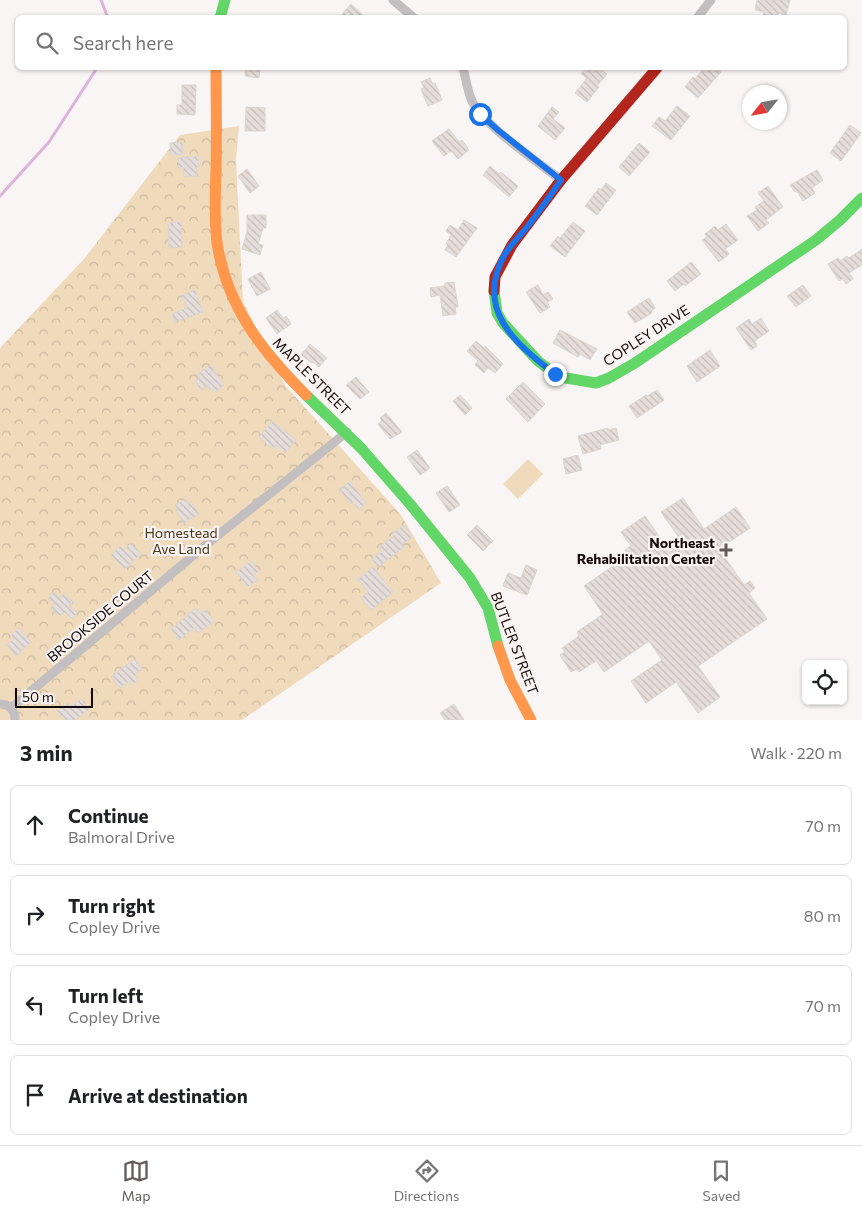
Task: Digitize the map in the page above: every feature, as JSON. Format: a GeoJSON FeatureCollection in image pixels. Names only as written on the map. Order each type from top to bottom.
{"type":"FeatureCollection","features":[{"type":"Feature","properties":{"kind":"street"},"geometry":{"type":"LineString","coordinates":[[221,15],[225,0]]}},
{"type":"Feature","properties":{"kind":"street"},"geometry":{"type":"LineString","coordinates":[[393,0],[410,15]]}},
{"type":"Feature","properties":{"kind":"street"},"geometry":{"type":"LineString","coordinates":[[699,15],[710,0]]}},
{"type":"Feature","properties":{"kind":"street","name":"MAPLE STREET"},"geometry":{"type":"LineString","coordinates":[[216,70],[216,225],[219,248],[229,287],[247,325],[279,368],[347,432],[410,504],[470,578]]}},
{"type":"Feature","properties":{"kind":"street"},"geometry":{"type":"LineString","coordinates":[[463,70],[472,100],[480,114],[561,180]]}},
{"type":"Feature","properties":{"kind":"street","name":"COPLEY DRIVE"},"geometry":{"type":"LineString","coordinates":[[655,70],[561,180],[528,227],[505,254],[496,277],[494,289],[497,313],[507,329],[538,361],[555,374],[566,378],[596,382],[609,378],[635,363],[797,253],[831,228],[862,198]]}},
{"type":"Feature","properties":{"kind":"street","name":"BROOKSIDE COURT"},"geometry":{"type":"LineString","coordinates":[[12,708],[207,544],[347,432]]}},
{"type":"Feature","properties":{"kind":"street","name":"BUTLER STREET"},"geometry":{"type":"LineString","coordinates":[[470,578],[488,608],[502,659],[510,680],[531,720]]}},
{"type":"Feature","properties":{"kind":"street"},"geometry":{"type":"LineString","coordinates":[[0,704],[12,708],[15,720]]}},
{"type":"Feature","properties":{"kind":"green space","name":"Homestead Ave Land"},"geometry":{"type":"Polygon","coordinates":[[[239,126],[236,160],[243,302],[285,385],[401,515],[441,583],[242,720],[0,720],[0,348],[84,259],[180,135],[239,126]]]}},
{"type":"Feature","properties":{"kind":"green space"},"geometry":{"type":"Polygon","coordinates":[[[528,459],[543,474],[518,499],[503,484],[528,459]]]}},
{"type":"Feature","properties":{"kind":"building"},"geometry":{"type":"Polygon","coordinates":[[[757,0],[790,0],[786,15],[779,13],[778,15],[764,15],[764,12],[755,10],[757,0]]]}},
{"type":"Feature","properties":{"kind":"building"},"geometry":{"type":"Polygon","coordinates":[[[351,4],[363,15],[342,15],[351,4]]]}},
{"type":"Feature","properties":{"kind":"building"},"geometry":{"type":"Polygon","coordinates":[[[246,70],[260,70],[259,78],[245,76],[246,70]]]}},
{"type":"Feature","properties":{"kind":"building"},"geometry":{"type":"Polygon","coordinates":[[[584,70],[601,70],[607,74],[587,102],[575,93],[587,78],[581,74],[584,70]]]}},
{"type":"Feature","properties":{"kind":"building"},"geometry":{"type":"Polygon","coordinates":[[[702,70],[718,70],[721,72],[698,98],[685,87],[693,77],[695,79],[702,70]]]}},
{"type":"Feature","properties":{"kind":"building"},"geometry":{"type":"Polygon","coordinates":[[[430,78],[433,84],[435,83],[442,100],[428,106],[421,89],[424,88],[421,82],[430,78]]]}},
{"type":"Feature","properties":{"kind":"building"},"geometry":{"type":"Polygon","coordinates":[[[182,85],[196,85],[195,115],[177,114],[177,105],[182,105],[182,85]]]}},
{"type":"Feature","properties":{"kind":"building"},"geometry":{"type":"Polygon","coordinates":[[[677,106],[690,116],[671,140],[652,126],[659,117],[665,121],[677,106]]]}},
{"type":"Feature","properties":{"kind":"building"},"geometry":{"type":"Polygon","coordinates":[[[246,107],[265,108],[265,131],[245,131],[246,107]]]}},
{"type":"Feature","properties":{"kind":"building"},"geometry":{"type":"Polygon","coordinates":[[[552,107],[559,112],[553,119],[565,128],[555,140],[538,126],[552,107]]]}},
{"type":"Feature","properties":{"kind":"building"},"geometry":{"type":"Polygon","coordinates":[[[850,125],[861,133],[841,161],[830,153],[850,125]]]}},
{"type":"Feature","properties":{"kind":"building"},"geometry":{"type":"Polygon","coordinates":[[[449,129],[459,142],[462,140],[469,150],[458,159],[451,151],[444,156],[432,141],[449,129]]]}},
{"type":"Feature","properties":{"kind":"building"},"geometry":{"type":"Polygon","coordinates":[[[182,142],[183,154],[171,155],[170,143],[182,142]]]}},
{"type":"Feature","properties":{"kind":"building"},"geometry":{"type":"Polygon","coordinates":[[[639,143],[650,152],[629,176],[619,167],[639,143]]]}},
{"type":"Feature","properties":{"kind":"building"},"geometry":{"type":"Polygon","coordinates":[[[198,156],[199,167],[196,167],[197,176],[184,177],[183,167],[179,168],[178,158],[198,156]]]}},
{"type":"Feature","properties":{"kind":"building"},"geometry":{"type":"Polygon","coordinates":[[[490,166],[499,174],[501,172],[518,186],[509,197],[483,175],[490,166]]]}},
{"type":"Feature","properties":{"kind":"building"},"geometry":{"type":"Polygon","coordinates":[[[247,169],[259,186],[250,193],[238,176],[247,169]]]}},
{"type":"Feature","properties":{"kind":"building"},"geometry":{"type":"Polygon","coordinates":[[[817,170],[823,180],[812,188],[815,193],[803,201],[797,191],[795,192],[790,185],[817,170]]]}},
{"type":"Feature","properties":{"kind":"building"},"geometry":{"type":"Polygon","coordinates":[[[606,183],[616,190],[597,215],[585,206],[599,188],[601,190],[606,183]]]}},
{"type":"Feature","properties":{"kind":"building"},"geometry":{"type":"Polygon","coordinates":[[[768,186],[783,207],[766,220],[769,223],[758,231],[747,216],[757,210],[755,207],[764,201],[758,193],[768,186]]]}},
{"type":"Feature","properties":{"kind":"building"},"geometry":{"type":"Polygon","coordinates":[[[247,215],[266,215],[266,228],[263,228],[258,244],[263,245],[260,255],[242,249],[247,232],[247,215]]]}},
{"type":"Feature","properties":{"kind":"building"},"geometry":{"type":"Polygon","coordinates":[[[464,220],[477,228],[456,257],[445,250],[451,235],[446,231],[450,225],[458,230],[464,220]]]}},
{"type":"Feature","properties":{"kind":"building"},"geometry":{"type":"Polygon","coordinates":[[[181,222],[182,247],[169,248],[168,223],[181,222]]]}},
{"type":"Feature","properties":{"kind":"building"},"geometry":{"type":"Polygon","coordinates":[[[573,222],[585,231],[565,257],[550,246],[558,236],[560,238],[573,222]]]}},
{"type":"Feature","properties":{"kind":"building"},"geometry":{"type":"Polygon","coordinates":[[[726,224],[738,240],[725,249],[729,254],[719,262],[702,240],[707,237],[705,234],[715,226],[718,230],[726,224]]]}},
{"type":"Feature","properties":{"kind":"building"},"geometry":{"type":"Polygon","coordinates":[[[862,249],[862,265],[849,273],[853,279],[846,284],[843,279],[839,281],[828,264],[838,258],[840,261],[847,256],[849,258],[862,249]]]}},
{"type":"Feature","properties":{"kind":"building"},"geometry":{"type":"Polygon","coordinates":[[[691,262],[701,274],[675,291],[667,281],[691,262]]]}},
{"type":"Feature","properties":{"kind":"building"},"geometry":{"type":"Polygon","coordinates":[[[261,272],[270,289],[257,296],[248,279],[261,272]]]}},
{"type":"Feature","properties":{"kind":"building"},"geometry":{"type":"Polygon","coordinates":[[[454,282],[458,307],[455,307],[456,314],[443,316],[440,295],[431,297],[430,288],[445,286],[445,283],[454,282]]]}},
{"type":"Feature","properties":{"kind":"building"},"geometry":{"type":"Polygon","coordinates":[[[538,285],[543,295],[548,292],[553,299],[547,302],[550,307],[540,313],[526,292],[538,285]]]}},
{"type":"Feature","properties":{"kind":"building"},"geometry":{"type":"Polygon","coordinates":[[[803,285],[811,296],[796,307],[787,296],[803,285]]]}},
{"type":"Feature","properties":{"kind":"building"},"geometry":{"type":"Polygon","coordinates":[[[195,290],[203,312],[175,322],[172,314],[187,308],[182,295],[195,290]]]}},
{"type":"Feature","properties":{"kind":"building"},"geometry":{"type":"Polygon","coordinates":[[[649,298],[655,308],[651,311],[652,313],[635,323],[627,312],[649,298]]]}},
{"type":"Feature","properties":{"kind":"building"},"geometry":{"type":"Polygon","coordinates":[[[277,310],[283,318],[286,316],[291,324],[277,334],[266,318],[277,310]]]}},
{"type":"Feature","properties":{"kind":"building"},"geometry":{"type":"Polygon","coordinates":[[[761,318],[769,331],[755,341],[757,346],[751,350],[736,328],[749,319],[752,324],[761,318]]]}},
{"type":"Feature","properties":{"kind":"building"},"geometry":{"type":"Polygon","coordinates":[[[560,330],[597,349],[590,360],[580,354],[578,357],[553,343],[560,330]]]}},
{"type":"Feature","properties":{"kind":"building"},"geometry":{"type":"Polygon","coordinates":[[[476,341],[484,348],[485,346],[503,364],[495,373],[488,368],[484,373],[475,365],[478,361],[467,351],[476,341]]]}},
{"type":"Feature","properties":{"kind":"building"},"geometry":{"type":"Polygon","coordinates":[[[310,344],[327,358],[319,367],[301,355],[310,344]]]}},
{"type":"Feature","properties":{"kind":"building"},"geometry":{"type":"Polygon","coordinates":[[[710,350],[720,366],[697,382],[687,366],[710,350]]]}},
{"type":"Feature","properties":{"kind":"building"},"geometry":{"type":"Polygon","coordinates":[[[210,365],[224,385],[214,393],[207,385],[201,390],[195,381],[200,378],[198,374],[210,365]]]}},
{"type":"Feature","properties":{"kind":"building"},"geometry":{"type":"Polygon","coordinates":[[[356,377],[369,392],[360,399],[346,385],[356,377]]]}},
{"type":"Feature","properties":{"kind":"building"},"geometry":{"type":"Polygon","coordinates":[[[523,382],[545,404],[528,422],[506,399],[523,382]]]}},
{"type":"Feature","properties":{"kind":"building"},"geometry":{"type":"Polygon","coordinates":[[[657,390],[664,400],[637,418],[629,406],[657,390]]]}},
{"type":"Feature","properties":{"kind":"building"},"geometry":{"type":"Polygon","coordinates":[[[460,395],[472,408],[465,415],[453,401],[460,395]]]}},
{"type":"Feature","properties":{"kind":"building"},"geometry":{"type":"Polygon","coordinates":[[[386,413],[402,432],[390,439],[378,424],[382,421],[380,418],[386,413]]]}},
{"type":"Feature","properties":{"kind":"building"},"geometry":{"type":"Polygon","coordinates":[[[272,421],[296,440],[285,453],[276,445],[273,449],[259,437],[272,421]]]}},
{"type":"Feature","properties":{"kind":"building"},"geometry":{"type":"Polygon","coordinates":[[[608,428],[608,430],[616,428],[619,440],[600,445],[601,449],[583,454],[578,436],[608,428]]]}},
{"type":"Feature","properties":{"kind":"building"},"geometry":{"type":"Polygon","coordinates":[[[417,450],[430,468],[420,475],[407,457],[417,450]]]}},
{"type":"Feature","properties":{"kind":"building"},"geometry":{"type":"Polygon","coordinates":[[[578,455],[582,470],[566,474],[563,459],[578,455]]]}},
{"type":"Feature","properties":{"kind":"building"},"geometry":{"type":"Polygon","coordinates":[[[350,481],[366,503],[359,509],[353,502],[351,504],[340,490],[350,481]]]}},
{"type":"Feature","properties":{"kind":"building"},"geometry":{"type":"Polygon","coordinates":[[[447,486],[460,505],[449,512],[436,493],[447,486]]]}},
{"type":"Feature","properties":{"kind":"building"},"geometry":{"type":"Polygon","coordinates":[[[683,498],[704,529],[736,507],[750,528],[719,549],[744,585],[750,581],[755,588],[749,593],[767,619],[698,666],[720,697],[698,713],[676,682],[646,703],[631,681],[662,660],[649,641],[604,672],[596,661],[579,672],[576,669],[571,672],[560,655],[565,652],[562,648],[579,636],[577,632],[603,614],[584,586],[629,555],[625,550],[631,546],[621,532],[645,516],[670,552],[683,543],[661,512],[683,498]]]}},
{"type":"Feature","properties":{"kind":"building"},"geometry":{"type":"Polygon","coordinates":[[[185,499],[188,504],[191,502],[199,514],[184,523],[176,511],[178,510],[175,505],[185,499]]]}},
{"type":"Feature","properties":{"kind":"building"},"geometry":{"type":"Polygon","coordinates":[[[404,525],[412,537],[402,544],[404,547],[378,567],[372,559],[382,551],[379,547],[394,536],[392,534],[404,525]]]}},
{"type":"Feature","properties":{"kind":"building"},"geometry":{"type":"Polygon","coordinates":[[[477,525],[493,541],[483,551],[467,535],[477,525]]]}},
{"type":"Feature","properties":{"kind":"building"},"geometry":{"type":"Polygon","coordinates":[[[131,543],[141,554],[125,569],[111,555],[120,546],[124,550],[131,543]]]}},
{"type":"Feature","properties":{"kind":"building"},"geometry":{"type":"Polygon","coordinates":[[[251,561],[259,571],[253,575],[257,580],[248,587],[236,572],[251,561]]]}},
{"type":"Feature","properties":{"kind":"building"},"geometry":{"type":"Polygon","coordinates":[[[526,565],[537,570],[527,595],[503,586],[508,573],[521,578],[526,565]]]}},
{"type":"Feature","properties":{"kind":"building"},"geometry":{"type":"Polygon","coordinates":[[[373,567],[393,592],[371,610],[361,598],[368,592],[358,579],[373,567]]]}},
{"type":"Feature","properties":{"kind":"building"},"geometry":{"type":"Polygon","coordinates":[[[54,592],[60,598],[63,594],[73,602],[69,606],[77,613],[72,619],[64,612],[60,616],[51,608],[54,604],[48,598],[54,592]]]}},
{"type":"Feature","properties":{"kind":"building"},"geometry":{"type":"Polygon","coordinates":[[[196,608],[201,614],[206,610],[214,621],[198,633],[194,628],[179,640],[171,629],[196,608]]]}},
{"type":"Feature","properties":{"kind":"building"},"geometry":{"type":"Polygon","coordinates":[[[18,628],[31,642],[16,656],[7,645],[14,638],[11,635],[18,628]]]}},
{"type":"Feature","properties":{"kind":"building"},"geometry":{"type":"Polygon","coordinates":[[[134,659],[142,668],[135,675],[138,679],[132,685],[128,681],[121,688],[111,677],[134,659]]]}},
{"type":"Feature","properties":{"kind":"building"},"geometry":{"type":"Polygon","coordinates":[[[81,699],[89,710],[75,720],[64,720],[57,711],[69,703],[72,706],[81,699]]]}},
{"type":"Feature","properties":{"kind":"building"},"geometry":{"type":"Polygon","coordinates":[[[454,704],[464,720],[445,720],[440,713],[454,704]]]}},
{"type":"Feature","properties":{"kind":"waterway"},"geometry":{"type":"LineString","coordinates":[[101,0],[107,15]]}},
{"type":"Feature","properties":{"kind":"waterway"},"geometry":{"type":"LineString","coordinates":[[0,196],[49,142],[96,70]]}},
{"type":"Feature","properties":{"kind":"traffic: fast"},"geometry":{"type":"LineString","coordinates":[[221,15],[225,0]]}},
{"type":"Feature","properties":{"kind":"traffic: fast"},"geometry":{"type":"LineString","coordinates":[[494,291],[497,313],[503,323],[538,361],[555,374],[566,378],[596,383],[635,363],[816,240],[862,198]]}},
{"type":"Feature","properties":{"kind":"traffic: fast"},"geometry":{"type":"LineString","coordinates":[[306,395],[361,448],[410,504],[470,578],[488,608],[498,646]]}},
{"type":"Feature","properties":{"kind":"traffic: slow"},"geometry":{"type":"LineString","coordinates":[[216,70],[215,216],[217,243],[222,266],[229,288],[249,326],[275,362],[306,395]]}},
{"type":"Feature","properties":{"kind":"traffic: slow"},"geometry":{"type":"LineString","coordinates":[[498,646],[510,680],[531,720]]}},
{"type":"Feature","properties":{"kind":"traffic: jam"},"geometry":{"type":"LineString","coordinates":[[494,291],[495,277],[512,245],[561,180],[655,70]]}},
{"type":"Feature","properties":{"kind":"place","name":"Northeast Rehabilitation Center"},"geometry":{"type":"Point","coordinates":[726,550]}},
{"type":"Feature","properties":{"kind":"route"},"geometry":{"type":"LineString","coordinates":[[480,114],[561,180],[528,227],[505,254],[496,277],[494,289],[497,313],[503,323],[511,334],[538,361],[555,374]]}}]}
